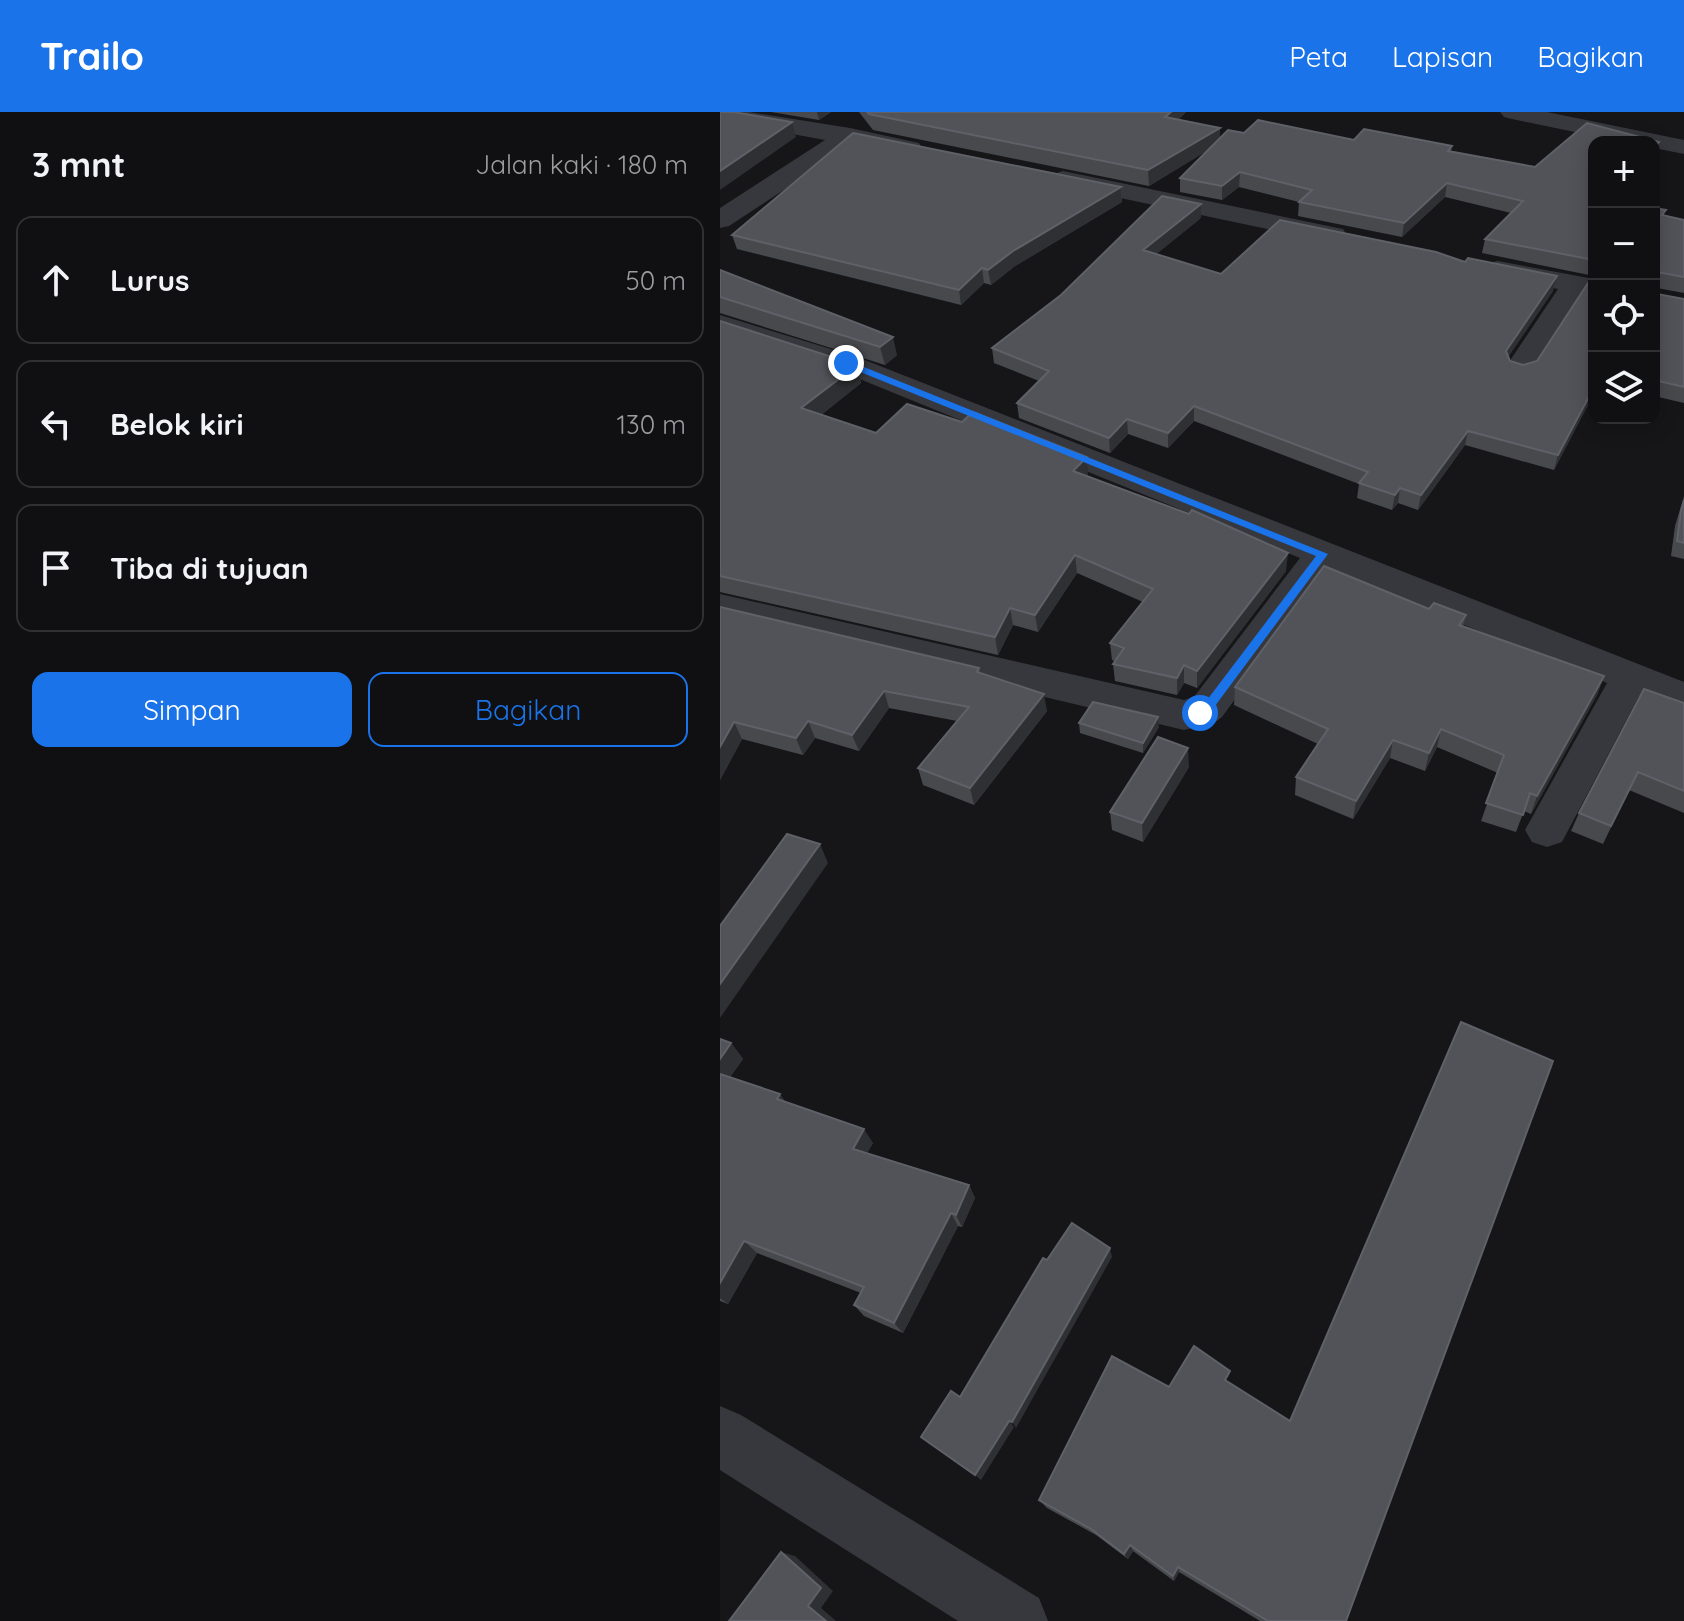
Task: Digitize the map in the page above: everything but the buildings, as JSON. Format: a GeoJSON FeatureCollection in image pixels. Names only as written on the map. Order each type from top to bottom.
{"type":"FeatureCollection","features":[{"type":"Feature","properties":{"kind":"street"},"geometry":{"type":"LineString","coordinates":[[1512,112],[1684,147]]}},
{"type":"Feature","properties":{"kind":"street"},"geometry":{"type":"LineString","coordinates":[[720,114],[850,135],[942,155]]}},
{"type":"Feature","properties":{"kind":"street"},"geometry":{"type":"LineString","coordinates":[[720,220],[850,135]]}},
{"type":"Feature","properties":{"kind":"street"},"geometry":{"type":"LineString","coordinates":[[1035,174],[1359,240]]}},
{"type":"Feature","properties":{"kind":"street"},"geometry":{"type":"LineString","coordinates":[[1467,263],[1584,286],[1520,368]]}},
{"type":"Feature","properties":{"kind":"street"},"geometry":{"type":"LineString","coordinates":[[720,324],[846,363],[1684,698]]}},
{"type":"Feature","properties":{"kind":"street"},"geometry":{"type":"LineString","coordinates":[[720,607],[1184,715],[1200,713],[1208,707],[1322,554]]}},
{"type":"Feature","properties":{"kind":"street"},"geometry":{"type":"LineString","coordinates":[[1547,830],[1630,676]]}},
{"type":"Feature","properties":{"kind":"street"},"geometry":{"type":"LineString","coordinates":[[720,1436],[1016,1621]]}},
{"type":"Feature","properties":{"kind":"route"},"geometry":{"type":"LineString","coordinates":[[846,363],[1322,554],[1208,707],[1200,713]]}}]}
